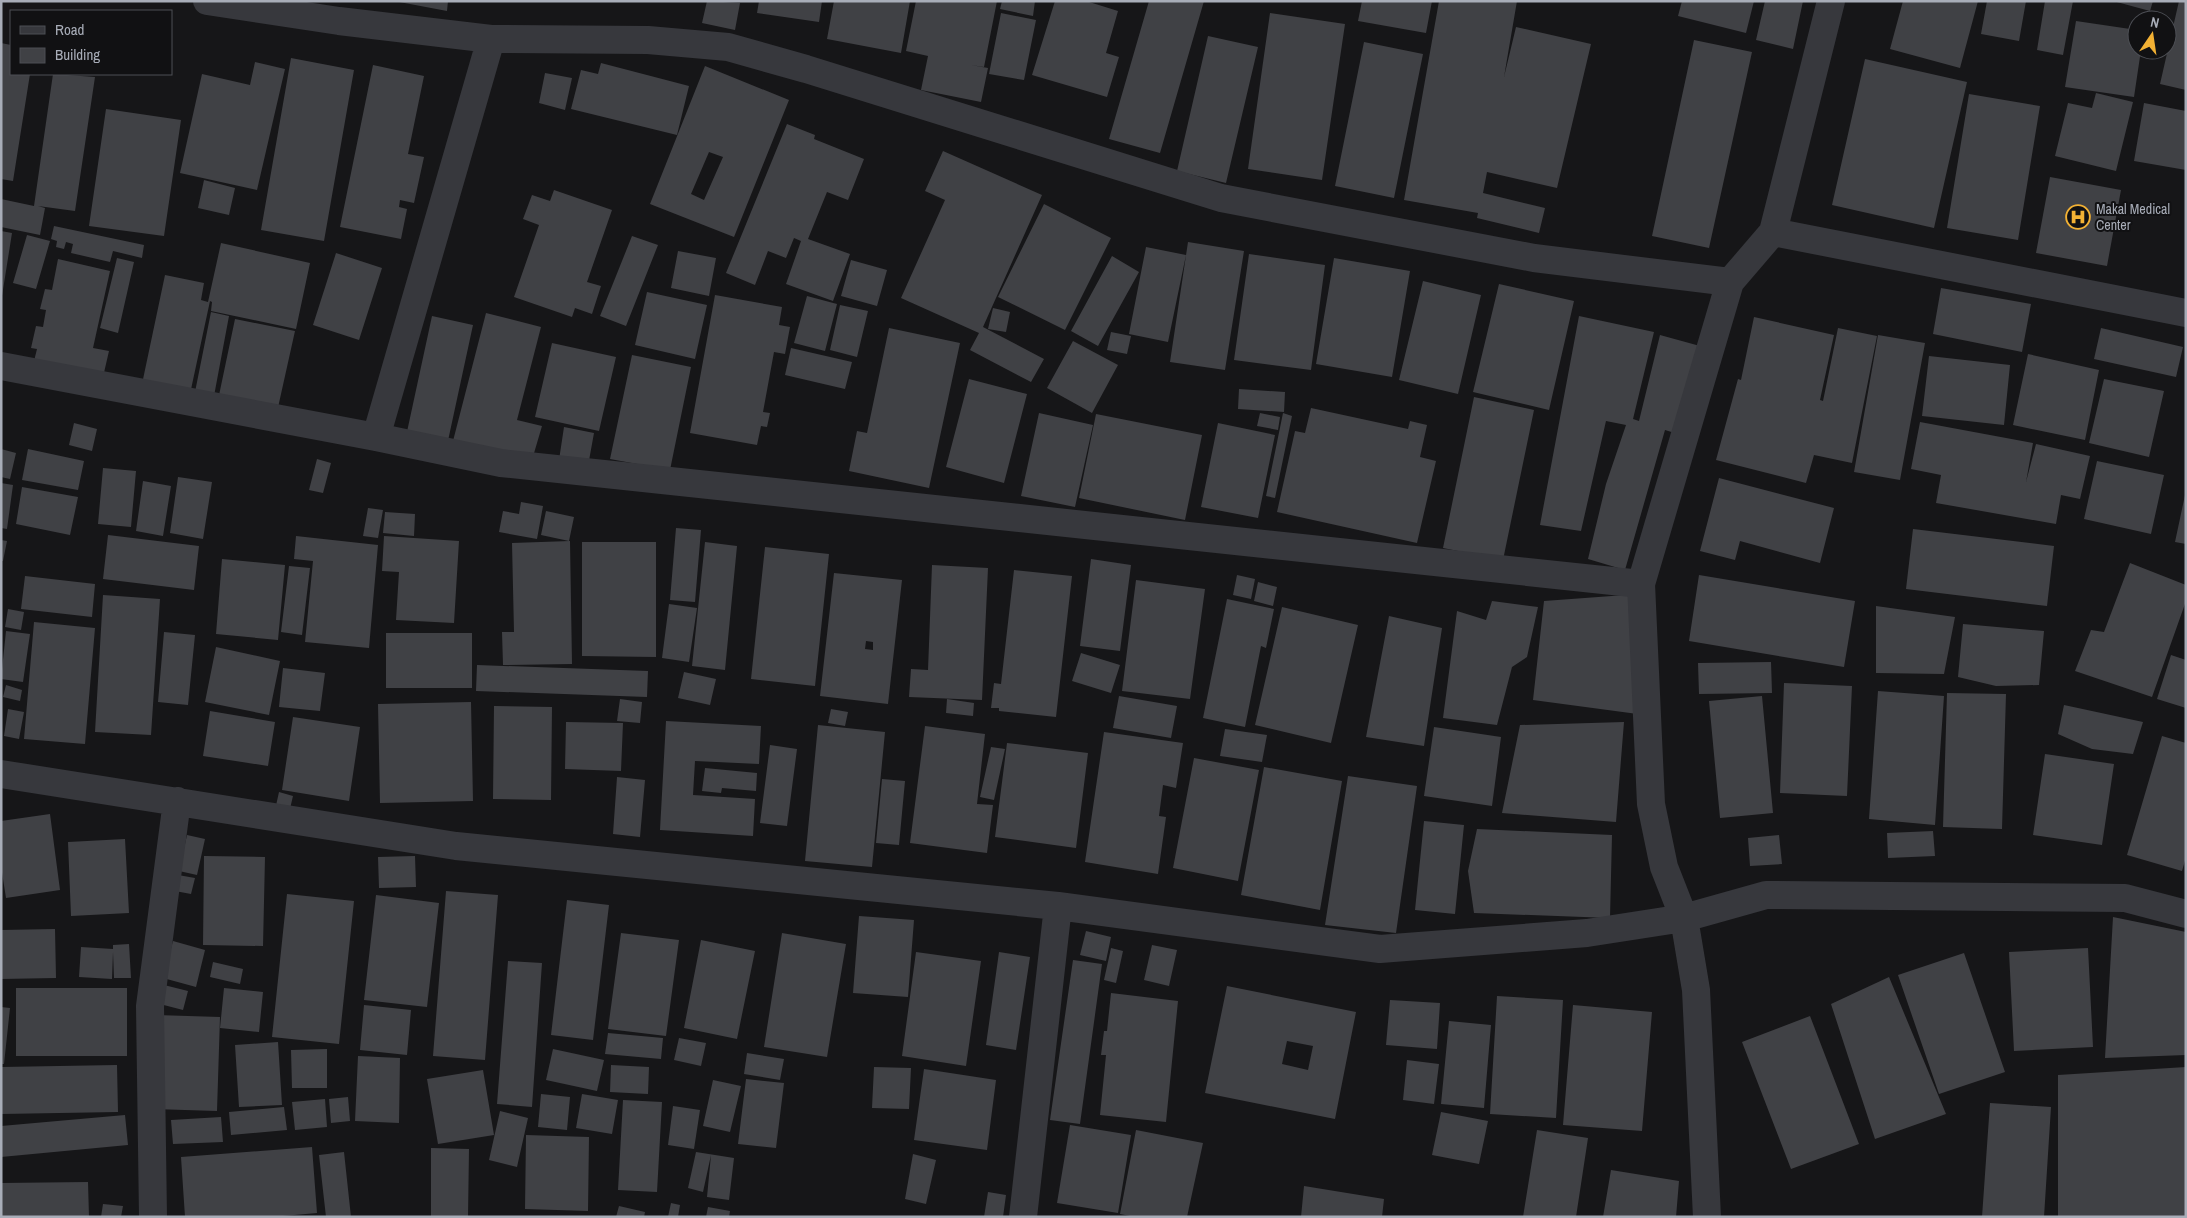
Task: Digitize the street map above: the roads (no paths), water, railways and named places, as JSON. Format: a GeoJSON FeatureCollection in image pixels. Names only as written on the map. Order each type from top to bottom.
{"type":"FeatureCollection","features":[{"type":"Feature","properties":{"kind":"street"},"geometry":{"type":"LineString","coordinates":[[207,1],[338,21],[491,39],[648,40],[728,47],[806,69],[1221,198],[1534,258],[1730,282]]}},
{"type":"Feature","properties":{"kind":"street"},"geometry":{"type":"LineString","coordinates":[[1707,1217],[1696,990],[1684,918],[1664,867],[1652,804],[1641,584],[1730,282],[1773,232],[1831,1]]}},
{"type":"Feature","properties":{"kind":"street"},"geometry":{"type":"LineString","coordinates":[[376,437],[491,39]]}},
{"type":"Feature","properties":{"kind":"street"},"geometry":{"type":"LineString","coordinates":[[1773,232],[2186,313]]}},
{"type":"Feature","properties":{"kind":"street"},"geometry":{"type":"LineString","coordinates":[[1,366],[376,437],[501,463],[1641,584]]}},
{"type":"Feature","properties":{"kind":"street"},"geometry":{"type":"LineString","coordinates":[[1,774],[456,846],[1058,906],[1380,949],[1587,933],[1684,918],[1766,895],[2125,898],[2186,914]]}},
{"type":"Feature","properties":{"kind":"street"},"geometry":{"type":"LineString","coordinates":[[153,1217],[150,1006],[177,801]]}},
{"type":"Feature","properties":{"kind":"street"},"geometry":{"type":"LineString","coordinates":[[1023,1217],[1058,906]]}},
{"type":"Feature","properties":{"kind":"place","name":"Makal Medical Center"},"geometry":{"type":"Point","coordinates":[2078,217]}}]}
